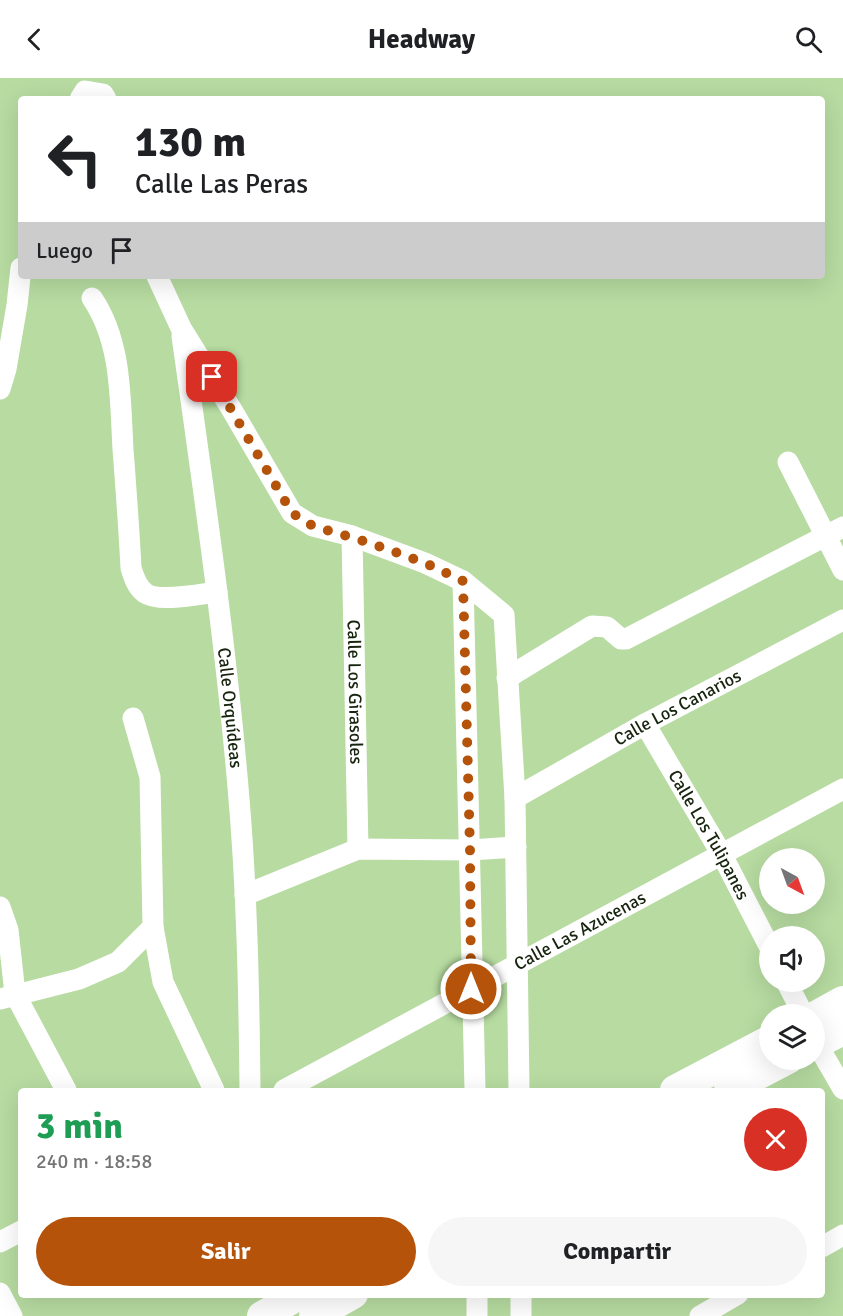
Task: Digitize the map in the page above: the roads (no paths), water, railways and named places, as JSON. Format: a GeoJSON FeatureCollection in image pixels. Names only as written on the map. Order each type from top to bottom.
{"type":"FeatureCollection","features":[{"type":"Feature","properties":{"kind":"street"},"geometry":{"type":"LineString","coordinates":[[82,96],[85,91],[104,96]]}},
{"type":"Feature","properties":{"kind":"street"},"geometry":{"type":"LineString","coordinates":[[0,389],[14,327],[20,279]]}},
{"type":"Feature","properties":{"kind":"street"},"geometry":{"type":"LineString","coordinates":[[158,279],[181,328],[292,513],[313,526],[352,536],[425,563],[463,581],[504,615],[515,798],[519,1088]]}},
{"type":"Feature","properties":{"kind":"street"},"geometry":{"type":"LineString","coordinates":[[92,298],[102,313],[114,348],[119,387],[131,568],[136,584],[146,594],[157,598],[217,592]]}},
{"type":"Feature","properties":{"kind":"street","name":"Calle Orquídeas"},"geometry":{"type":"LineString","coordinates":[[181,328],[217,592],[238,786],[248,937],[250,1088]]}},
{"type":"Feature","properties":{"kind":"street"},"geometry":{"type":"LineString","coordinates":[[788,462],[834,532],[843,570]]}},
{"type":"Feature","properties":{"kind":"street"},"geometry":{"type":"LineString","coordinates":[[507,678],[592,626],[607,627],[621,639],[626,639],[834,532]]}},
{"type":"Feature","properties":{"kind":"street","name":"Calle Los Girasoles"},"geometry":{"type":"LineString","coordinates":[[352,536],[358,849]]}},
{"type":"Feature","properties":{"kind":"street"},"geometry":{"type":"LineString","coordinates":[[463,581],[475,1088]]}},
{"type":"Feature","properties":{"kind":"street","name":"Calle Los Canarios"},"geometry":{"type":"LineString","coordinates":[[515,798],[645,724],[843,620]]}},
{"type":"Feature","properties":{"kind":"street"},"geometry":{"type":"LineString","coordinates":[[133,717],[150,777],[153,927],[163,982],[213,1088]]}},
{"type":"Feature","properties":{"kind":"street","name":"Calle Los Tulipanes"},"geometry":{"type":"LineString","coordinates":[[645,724],[721,853],[759,927]]}},
{"type":"Feature","properties":{"kind":"street","name":"Calle Las Azucenas"},"geometry":{"type":"LineString","coordinates":[[288,1088],[843,789]]}},
{"type":"Feature","properties":{"kind":"street"},"geometry":{"type":"LineString","coordinates":[[245,896],[358,849],[470,850],[516,847]]}},
{"type":"Feature","properties":{"kind":"street"},"geometry":{"type":"LineString","coordinates":[[0,907],[8,930],[8,997],[65,1088]]}},
{"type":"Feature","properties":{"kind":"street"},"geometry":{"type":"LineString","coordinates":[[8,997],[79,979],[118,962],[153,927]]}},
{"type":"Feature","properties":{"kind":"street"},"geometry":{"type":"LineString","coordinates":[[825,1024],[843,1001]]}},
{"type":"Feature","properties":{"kind":"street"},"geometry":{"type":"LineString","coordinates":[[825,1034],[843,1030]]}},
{"type":"Feature","properties":{"kind":"street"},"geometry":{"type":"LineString","coordinates":[[679,1088],[759,1046]]}},
{"type":"Feature","properties":{"kind":"street"},"geometry":{"type":"LineString","coordinates":[[825,1055],[843,1089]]}},
{"type":"Feature","properties":{"kind":"street"},"geometry":{"type":"LineString","coordinates":[[733,1088],[767,1070]]}},
{"type":"Feature","properties":{"kind":"street"},"geometry":{"type":"LineString","coordinates":[[0,1242],[18,1233]]}},
{"type":"Feature","properties":{"kind":"street"},"geometry":{"type":"LineString","coordinates":[[825,1245],[843,1235]]}},
{"type":"Feature","properties":{"kind":"street"},"geometry":{"type":"LineString","coordinates":[[0,1293],[12,1316]]}},
{"type":"Feature","properties":{"kind":"street"},"geometry":{"type":"LineString","coordinates":[[262,1316],[294,1298]]}},
{"type":"Feature","properties":{"kind":"street"},"geometry":{"type":"LineString","coordinates":[[314,1316],[346,1298]]}},
{"type":"Feature","properties":{"kind":"street"},"geometry":{"type":"LineString","coordinates":[[477,1298],[477,1316]]}},
{"type":"Feature","properties":{"kind":"street"},"geometry":{"type":"LineString","coordinates":[[521,1298],[521,1316]]}},
{"type":"Feature","properties":{"kind":"street"},"geometry":{"type":"LineString","coordinates":[[700,1316],[731,1298]]}}]}
